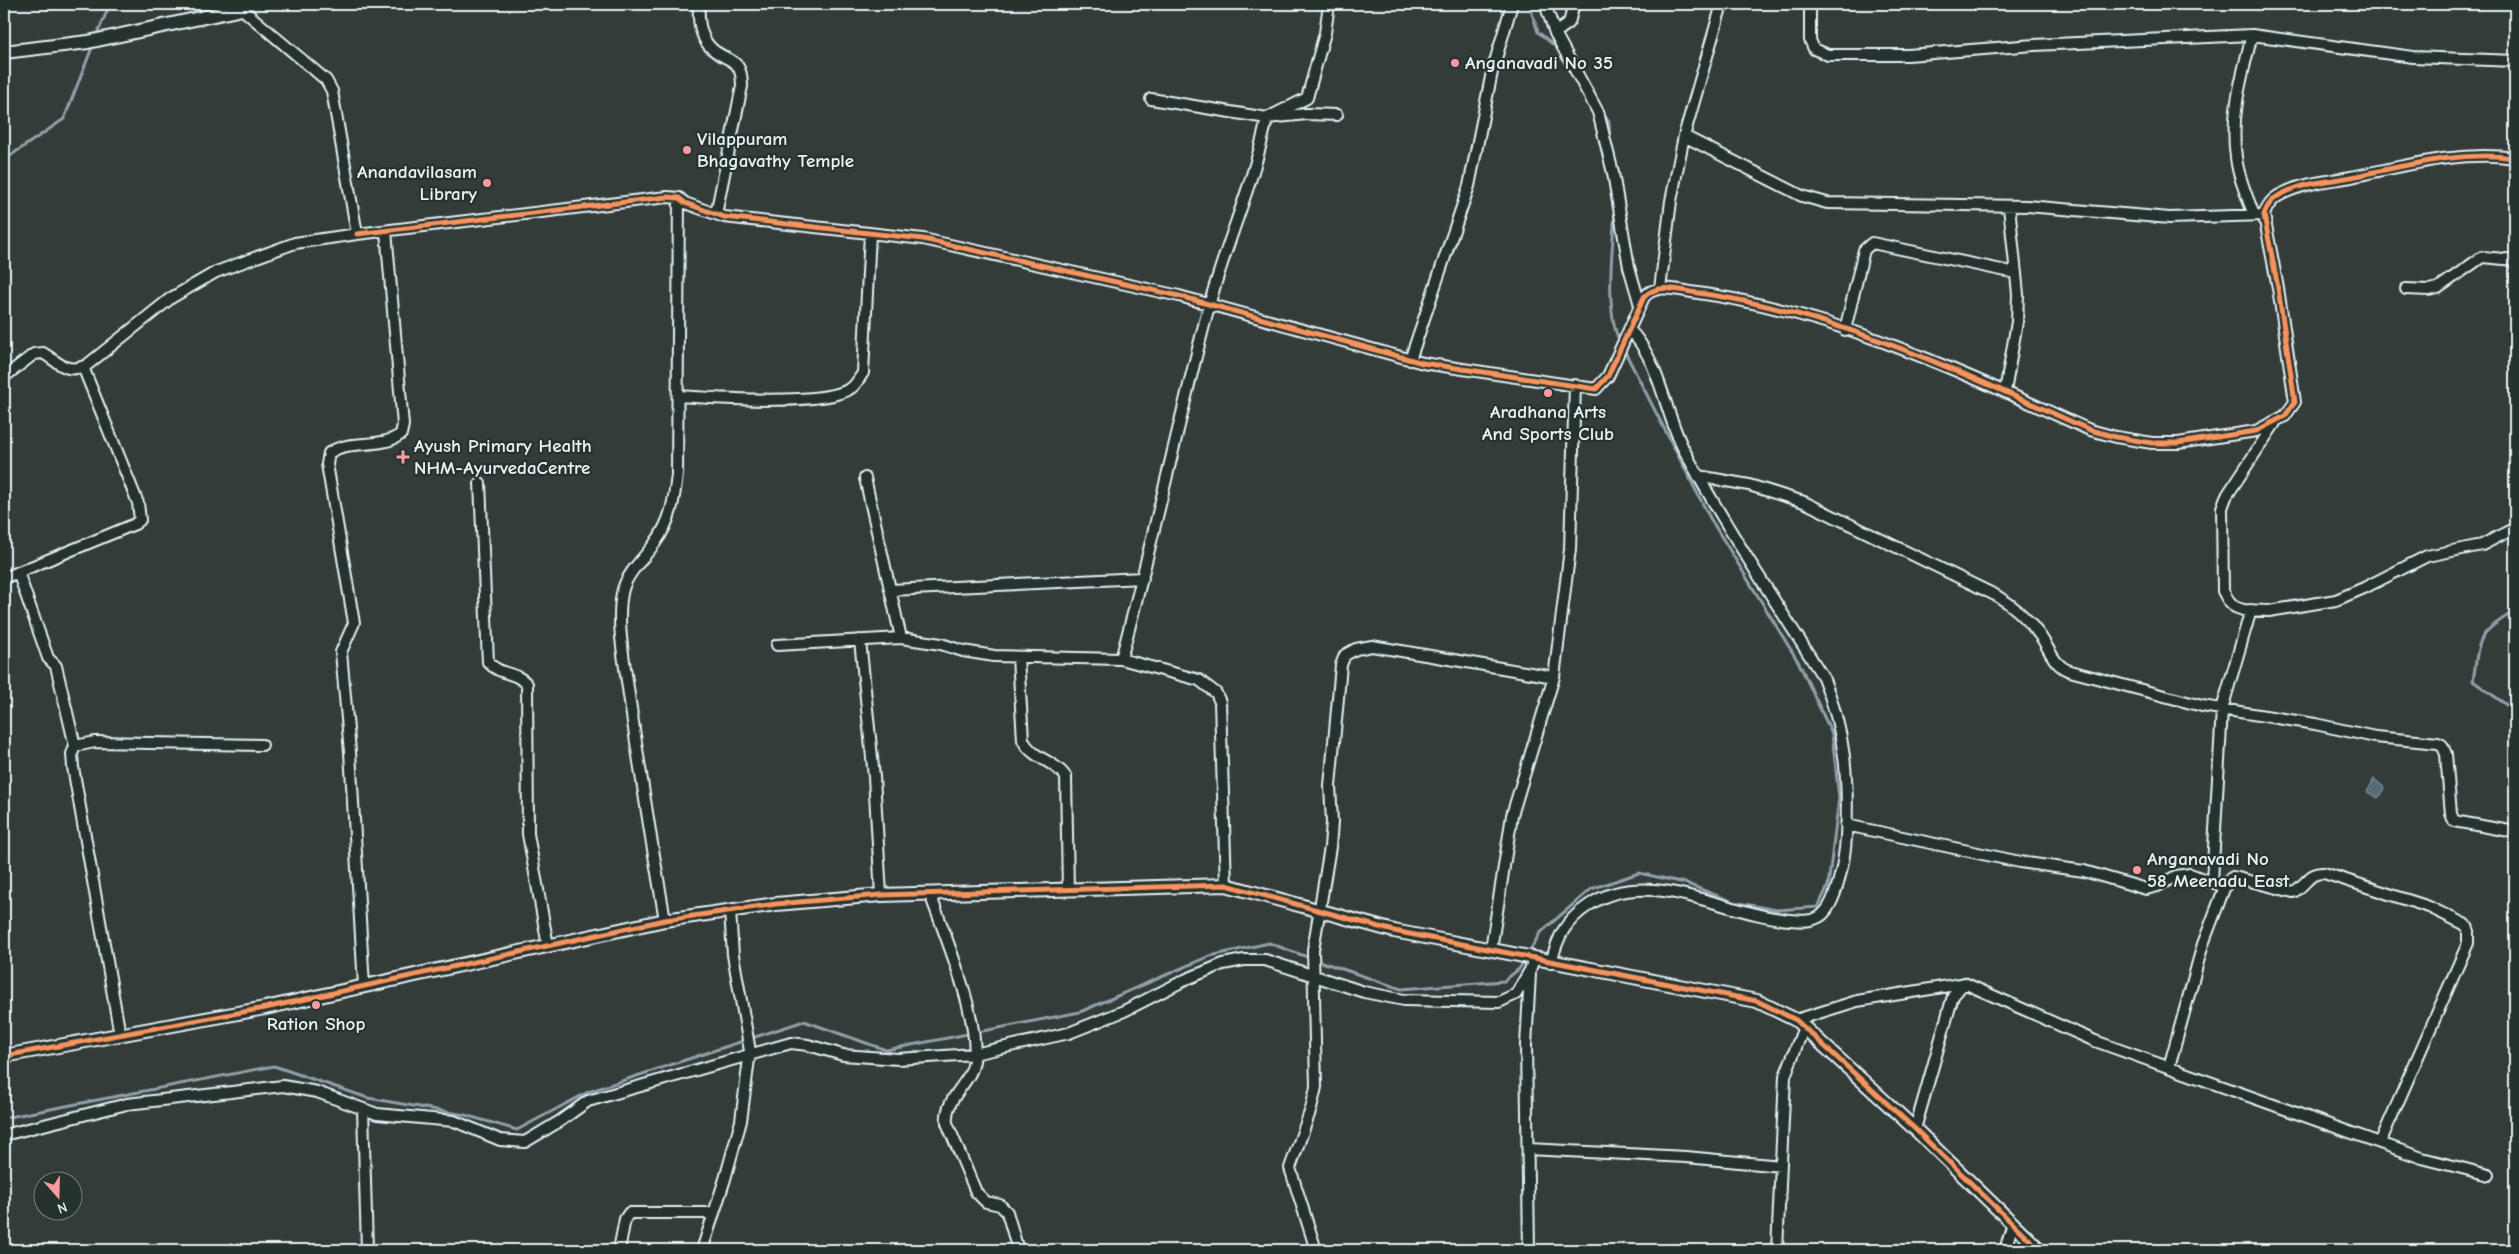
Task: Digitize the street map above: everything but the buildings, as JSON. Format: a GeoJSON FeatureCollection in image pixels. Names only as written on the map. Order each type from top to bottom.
{"type":"FeatureCollection","features":[{"type":"Feature","properties":{"kind":"street"},"geometry":{"type":"LineString","coordinates":[[699,4],[700,25],[706,40],[713,49],[736,62],[742,76],[716,214]]}},
{"type":"Feature","properties":{"kind":"street"},"geometry":{"type":"LineString","coordinates":[[1121,659],[1143,578],[1210,304],[1250,181],[1267,118],[1307,98],[1325,33],[1329,4]]}},
{"type":"Feature","properties":{"kind":"street"},"geometry":{"type":"LineString","coordinates":[[1410,360],[1469,186],[1492,72],[1512,4]]}},
{"type":"Feature","properties":{"kind":"street"},"geometry":{"type":"LineString","coordinates":[[1545,4],[1555,33],[1598,112],[1613,173],[1629,267],[1640,305]]}},
{"type":"Feature","properties":{"kind":"street"},"geometry":{"type":"LineString","coordinates":[[1555,33],[1569,23],[1574,4]]}},
{"type":"Feature","properties":{"kind":"street"},"geometry":{"type":"LineString","coordinates":[[1660,288],[1668,219],[1684,136],[1722,4]]}},
{"type":"Feature","properties":{"kind":"street"},"geometry":{"type":"LineString","coordinates":[[1810,4],[1810,40],[1814,49],[1828,55],[1917,55],[2044,44],[2252,35],[2414,57],[2515,61]]}},
{"type":"Feature","properties":{"kind":"street"},"geometry":{"type":"LineString","coordinates":[[4,52],[88,42],[241,7],[326,80],[332,91],[357,234]]}},
{"type":"Feature","properties":{"kind":"street"},"geometry":{"type":"LineString","coordinates":[[4,377],[34,354],[43,353],[69,369],[76,370],[171,298],[216,272],[296,243],[667,197],[679,198],[685,203],[716,214],[924,240],[1210,304],[1410,360],[1597,389],[1608,376],[1630,334],[1640,305],[1648,293],[1660,288],[1721,296],[1765,306],[1904,350],[2090,430],[2116,437],[2152,443],[2178,443],[2251,433],[2275,422],[2289,412],[2296,396],[2259,215],[2237,165],[2234,128],[2239,89],[2252,35]]}},
{"type":"Feature","properties":{"kind":"street"},"geometry":{"type":"LineString","coordinates":[[1151,99],[1267,118],[1306,114],[1337,114]]}},
{"type":"Feature","properties":{"kind":"street"},"geometry":{"type":"LineString","coordinates":[[1684,136],[1802,196],[1827,203],[2009,206],[2170,218],[2259,215],[2272,200],[2283,193],[2308,185],[2430,161],[2473,156],[2515,158]]}},
{"type":"Feature","properties":{"kind":"street"},"geometry":{"type":"LineString","coordinates":[[665,920],[647,819],[625,666],[620,610],[623,588],[656,541],[669,520],[674,506],[678,475],[679,198]]}},
{"type":"Feature","properties":{"kind":"street"},"geometry":{"type":"LineString","coordinates":[[2005,392],[2017,322],[2016,273],[2009,206]]}},
{"type":"Feature","properties":{"kind":"street"},"geometry":{"type":"LineString","coordinates":[[364,986],[350,752],[341,652],[354,623],[327,464],[330,453],[338,447],[387,441],[401,434],[402,426],[386,231]]}},
{"type":"Feature","properties":{"kind":"street"},"geometry":{"type":"LineString","coordinates":[[678,396],[733,400],[773,400],[826,396],[850,389],[862,373],[870,233]]}},
{"type":"Feature","properties":{"kind":"street"},"geometry":{"type":"LineString","coordinates":[[1845,330],[1864,250],[1872,243],[2016,273]]}},
{"type":"Feature","properties":{"kind":"street"},"geometry":{"type":"LineString","coordinates":[[2406,289],[2429,290],[2438,288],[2482,257],[2515,260]]}},
{"type":"Feature","properties":{"kind":"street"},"geometry":{"type":"LineString","coordinates":[[1551,963],[1560,933],[1583,909],[1601,897],[1630,889],[1669,892],[1770,918],[1804,921],[1819,917],[1830,906],[1845,856],[1845,751],[1831,697],[1823,677],[1698,476],[1683,447],[1653,368],[1630,334]]}},
{"type":"Feature","properties":{"kind":"street"},"geometry":{"type":"LineString","coordinates":[[4,578],[135,524],[140,520],[138,503],[82,367]]}},
{"type":"Feature","properties":{"kind":"street"},"geometry":{"type":"LineString","coordinates":[[1491,950],[1512,815],[1554,677],[1570,549],[1575,385]]}},
{"type":"Feature","properties":{"kind":"street"},"geometry":{"type":"LineString","coordinates":[[2275,422],[2226,497],[2222,508],[2223,591],[2235,607],[2251,610],[2269,610],[2336,600],[2427,556],[2482,545],[2515,528]]}},
{"type":"Feature","properties":{"kind":"street"},"geometry":{"type":"LineString","coordinates":[[1698,476],[1749,485],[1804,502],[2010,603],[2038,633],[2056,662],[2064,669],[2202,706],[2375,736],[2438,743],[2442,745],[2446,754],[2451,814],[2454,821],[2515,832]]}},
{"type":"Feature","properties":{"kind":"street"},"geometry":{"type":"LineString","coordinates":[[865,478],[901,638]]}},
{"type":"Feature","properties":{"kind":"street"},"geometry":{"type":"LineString","coordinates":[[480,483],[488,662],[495,670],[522,678],[527,684],[528,834],[548,946]]}},
{"type":"Feature","properties":{"kind":"street"},"geometry":{"type":"LineString","coordinates":[[18,572],[48,658],[56,666],[76,746]]}},
{"type":"Feature","properties":{"kind":"street"},"geometry":{"type":"LineString","coordinates":[[890,590],[1143,578]]}},
{"type":"Feature","properties":{"kind":"street"},"geometry":{"type":"LineString","coordinates":[[2212,882],[2222,709],[2251,610]]}},
{"type":"Feature","properties":{"kind":"street"},"geometry":{"type":"LineString","coordinates":[[777,645],[901,638],[942,644],[963,651],[1018,657],[1121,659],[1199,680],[1216,693],[1220,702],[1226,885]]}},
{"type":"Feature","properties":{"kind":"street"},"geometry":{"type":"LineString","coordinates":[[860,640],[873,764],[881,895]]}},
{"type":"Feature","properties":{"kind":"street"},"geometry":{"type":"LineString","coordinates":[[1316,1250],[1290,1168],[1311,1109],[1316,1087],[1313,950],[1318,910],[1330,847],[1332,749],[1341,665],[1344,655],[1356,649],[1372,646],[1554,677]]}},
{"type":"Feature","properties":{"kind":"street"},"geometry":{"type":"LineString","coordinates":[[1018,657],[1023,740],[1028,750],[1056,766],[1066,777],[1068,890]]}},
{"type":"Feature","properties":{"kind":"street"},"geometry":{"type":"LineString","coordinates":[[120,1035],[72,754],[76,746],[83,742],[262,745]]}},
{"type":"Feature","properties":{"kind":"street"},"geometry":{"type":"LineString","coordinates":[[1846,825],[2020,862],[2084,871],[2146,889],[2183,874],[2190,874],[2225,887]]}},
{"type":"Feature","properties":{"kind":"street"},"geometry":{"type":"LineString","coordinates":[[2169,1067],[2203,944],[2227,881],[2233,877],[2292,892],[2300,888],[2311,876],[2324,873],[2428,906],[2468,928],[2468,942],[2380,1143]]}},
{"type":"Feature","properties":{"kind":"street"},"geometry":{"type":"LineString","coordinates":[[4,1056],[266,1008],[665,920],[776,904],[881,895],[1226,885],[1394,931],[1491,950],[1528,961],[1551,963],[1757,1001],[1800,1023],[1915,1129],[2040,1250]]}},
{"type":"Feature","properties":{"kind":"street"},"geometry":{"type":"LineString","coordinates":[[930,894],[954,959],[972,1026],[974,1051],[970,1072],[951,1101],[946,1114],[947,1123],[976,1192],[986,1202],[1000,1205],[1007,1212],[1018,1250]]}},
{"type":"Feature","properties":{"kind":"street"},"geometry":{"type":"LineString","coordinates":[[702,1250],[741,1121],[750,1054],[733,956],[730,911]]}},
{"type":"Feature","properties":{"kind":"street"},"geometry":{"type":"LineString","coordinates":[[4,1135],[127,1104],[283,1086],[317,1092],[386,1116],[454,1121],[500,1140],[524,1142],[560,1121],[588,1101],[792,1043],[808,1045],[843,1055],[898,1059],[974,1051],[1069,1033],[1124,1011],[1186,979],[1222,964],[1244,960],[1265,960],[1312,972],[1364,992],[1404,1000],[1488,1003],[1508,999],[1516,994],[1528,961]]}},
{"type":"Feature","properties":{"kind":"street"},"geometry":{"type":"LineString","coordinates":[[1528,961],[1526,1045],[1529,1250]]}},
{"type":"Feature","properties":{"kind":"street"},"geometry":{"type":"LineString","coordinates":[[1915,1129],[1953,996],[1961,984]]}},
{"type":"Feature","properties":{"kind":"street"},"geometry":{"type":"LineString","coordinates":[[1800,1023],[1857,1001],[1969,984],[2095,1041],[2422,1158],[2489,1175]]}},
{"type":"Feature","properties":{"kind":"street"},"geometry":{"type":"LineString","coordinates":[[1777,1250],[1785,1076],[1800,1023]]}},
{"type":"Feature","properties":{"kind":"street"},"geometry":{"type":"LineString","coordinates":[[363,1109],[367,1250]]}},
{"type":"Feature","properties":{"kind":"street"},"geometry":{"type":"LineString","coordinates":[[1528,1149],[1686,1157],[1781,1166]]}},
{"type":"Feature","properties":{"kind":"street"},"geometry":{"type":"LineString","coordinates":[[619,1250],[629,1213],[714,1213]]}},
{"type":"Feature","properties":{"kind":"street"},"geometry":{"type":"LineString","coordinates":[[2005,1250],[2013,1223]]}},
{"type":"Feature","properties":{"kind":"water"},"geometry":{"type":"Polygon","coordinates":[[[2374,779],[2384,787],[2382,794],[2378,798],[2367,792],[2374,779]]]}},
{"type":"Feature","properties":{"kind":"waterway"},"geometry":{"type":"LineString","coordinates":[[96,37],[110,4]]}},
{"type":"Feature","properties":{"kind":"waterway"},"geometry":{"type":"LineString","coordinates":[[1529,4],[1538,32],[1561,51]]}},
{"type":"Feature","properties":{"kind":"waterway"},"geometry":{"type":"LineString","coordinates":[[4,160],[64,119],[93,45]]}},
{"type":"Feature","properties":{"kind":"waterway"},"geometry":{"type":"LineString","coordinates":[[1601,110],[1609,122],[1610,144]]}},
{"type":"Feature","properties":{"kind":"waterway"},"geometry":{"type":"LineString","coordinates":[[1615,210],[1611,259],[1611,296],[1615,329],[1620,342]]}},
{"type":"Feature","properties":{"kind":"waterway"},"geometry":{"type":"LineString","coordinates":[[1528,954],[1540,933],[1591,889],[1639,873],[1685,883],[1733,902],[1777,910],[1818,907],[1828,886],[1839,798],[1832,734],[1799,663],[1710,518],[1624,350]]}},
{"type":"Feature","properties":{"kind":"waterway"},"geometry":{"type":"LineString","coordinates":[[2515,611],[2486,632],[2479,646],[2473,681],[2515,711]]}},
{"type":"Feature","properties":{"kind":"waterway"},"geometry":{"type":"LineString","coordinates":[[4,1118],[274,1066],[368,1098],[465,1115],[517,1130],[588,1092],[804,1021],[886,1050],[1080,1012],[1210,956],[1269,943],[1310,958]]}},
{"type":"Feature","properties":{"kind":"waterway"},"geometry":{"type":"LineString","coordinates":[[1316,960],[1401,989],[1504,981],[1519,969],[1525,959]]}},
{"type":"Feature","properties":{"kind":"cycle path"},"geometry":{"type":"LineString","coordinates":[[357,234],[667,197],[679,198],[685,203],[724,217],[923,239],[1179,296],[1423,363],[1596,389],[1608,376],[1644,297],[1649,292],[1656,290],[1677,289],[1749,302],[1849,330],[1947,367],[2090,430],[2116,437],[2152,443],[2178,443],[2256,431],[2285,416],[2295,402],[2278,288],[2264,215],[2274,199],[2308,185],[2433,160],[2474,156],[2515,158]]}},
{"type":"Feature","properties":{"kind":"cycle path"},"geometry":{"type":"LineString","coordinates":[[4,1056],[265,1008],[665,920],[776,904],[881,895],[1226,885],[1394,931],[1757,1001],[1796,1020],[1915,1129],[2040,1250]]}},
{"type":"Feature","properties":{"kind":"place","name":"Anganavadi No 35"},"geometry":{"type":"Point","coordinates":[1455,63]}},
{"type":"Feature","properties":{"kind":"place","name":"Vilappuram Bhagavathy Temple"},"geometry":{"type":"Point","coordinates":[687,150]}},
{"type":"Feature","properties":{"kind":"place","name":"Anandavilasam Library"},"geometry":{"type":"Point","coordinates":[487,183]}},
{"type":"Feature","properties":{"kind":"place","name":"Aradhana Arts And Sports Club"},"geometry":{"type":"Point","coordinates":[1548,393]}},
{"type":"Feature","properties":{"kind":"place","name":"Ayush Primary Health NHM-AyurvedaCentre"},"geometry":{"type":"Point","coordinates":[403,457]}},
{"type":"Feature","properties":{"kind":"place","name":"Anganavadi No 58 Meenadu East"},"geometry":{"type":"Point","coordinates":[2137,870]}},
{"type":"Feature","properties":{"kind":"place","name":"Ration Shop"},"geometry":{"type":"Point","coordinates":[316,1005]}}]}
